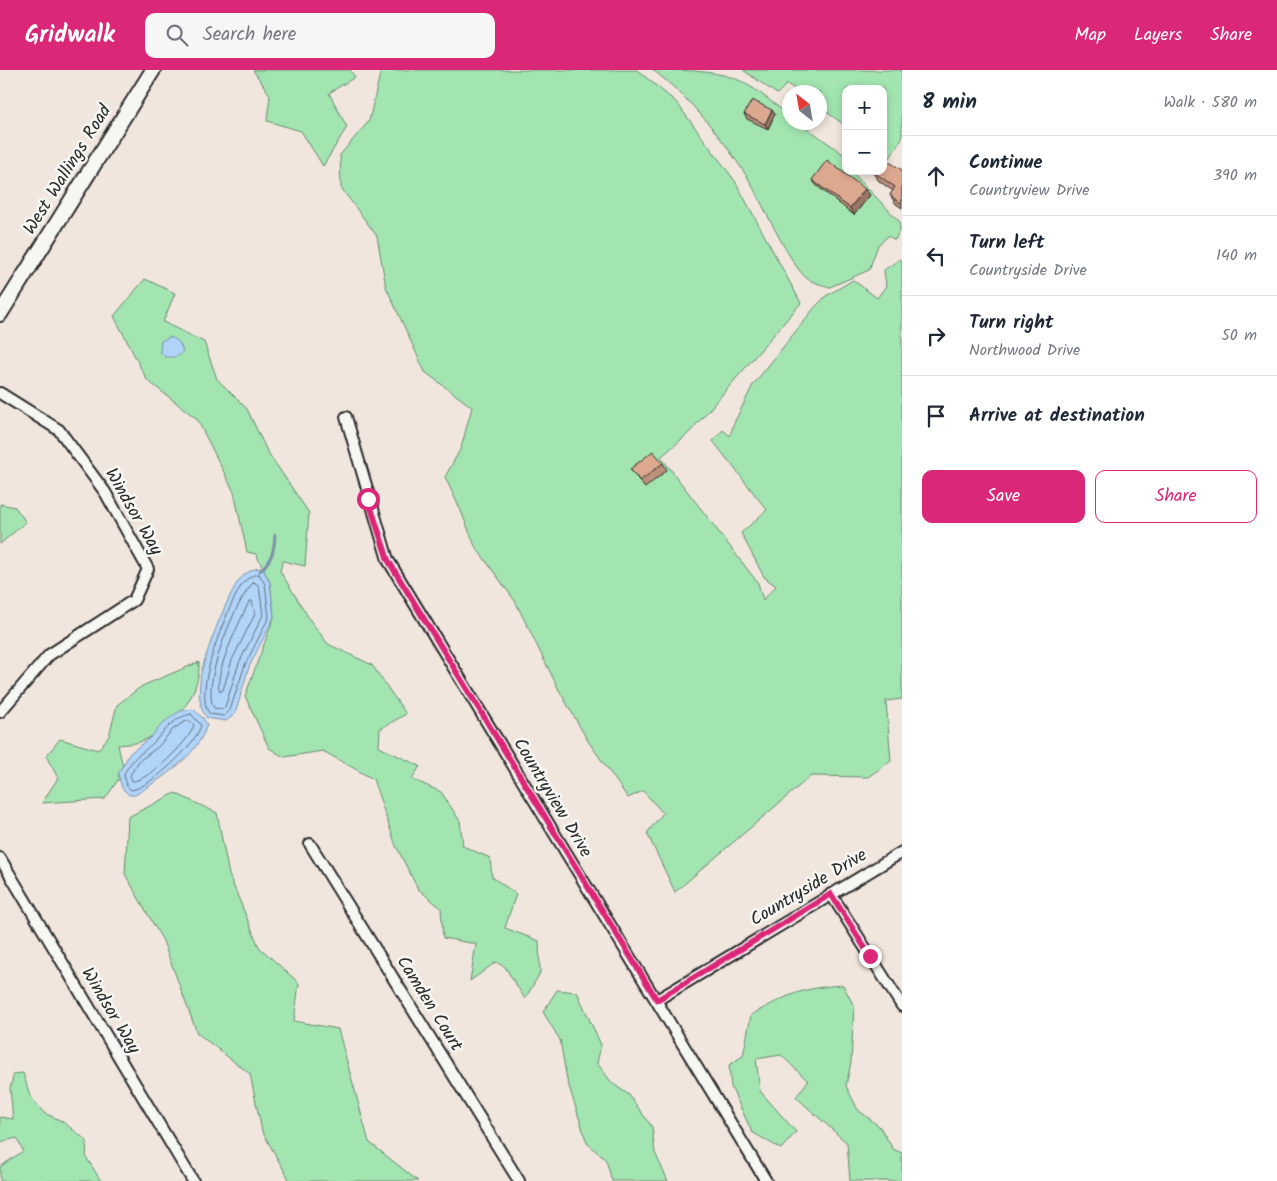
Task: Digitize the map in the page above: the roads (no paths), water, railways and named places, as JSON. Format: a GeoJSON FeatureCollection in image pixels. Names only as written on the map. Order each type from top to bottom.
{"type":"FeatureCollection","features":[{"type":"Feature","properties":{"kind":"street","name":"West Wallings Road"},"geometry":{"type":"LineString","coordinates":[[0,314],[153,70]]}},
{"type":"Feature","properties":{"kind":"street","name":"Windsor Way"},"geometry":{"type":"LineString","coordinates":[[0,393],[59,430],[105,492],[148,569],[134,600],[49,655],[0,712]]}},
{"type":"Feature","properties":{"kind":"street","name":"Countryview Drive"},"geometry":{"type":"LineString","coordinates":[[346,417],[388,560],[766,1181]]}},
{"type":"Feature","properties":{"kind":"street","name":"Camden Court"},"geometry":{"type":"LineString","coordinates":[[310,844],[519,1181]]}},
{"type":"Feature","properties":{"kind":"street","name":"Countryside Drive"},"geometry":{"type":"LineString","coordinates":[[657,1000],[902,852]]}},
{"type":"Feature","properties":{"kind":"street","name":"Windsor Way"},"geometry":{"type":"LineString","coordinates":[[0,858],[193,1181]]}},
{"type":"Feature","properties":{"kind":"street"},"geometry":{"type":"LineString","coordinates":[[831,894],[902,1006]]}},
{"type":"Feature","properties":{"kind":"water"},"geometry":{"type":"Polygon","coordinates":[[[171,337],[179,342],[183,351],[177,356],[165,357],[160,352],[161,341],[171,337]]]}},
{"type":"Feature","properties":{"kind":"water"},"geometry":{"type":"Polygon","coordinates":[[[258,568],[263,569],[270,583],[274,617],[249,667],[235,714],[226,721],[207,718],[201,706],[200,686],[201,672],[209,646],[237,583],[246,574],[258,568]]]}},
{"type":"Feature","properties":{"kind":"water"},"geometry":{"type":"Polygon","coordinates":[[[193,709],[203,718],[207,725],[195,747],[187,757],[167,774],[135,795],[129,795],[122,788],[118,774],[130,753],[151,737],[164,722],[180,711],[193,709]]]}},
{"type":"Feature","properties":{"kind":"waterway"},"geometry":{"type":"LineString","coordinates":[[260,571],[272,555],[275,535]]}}]}
